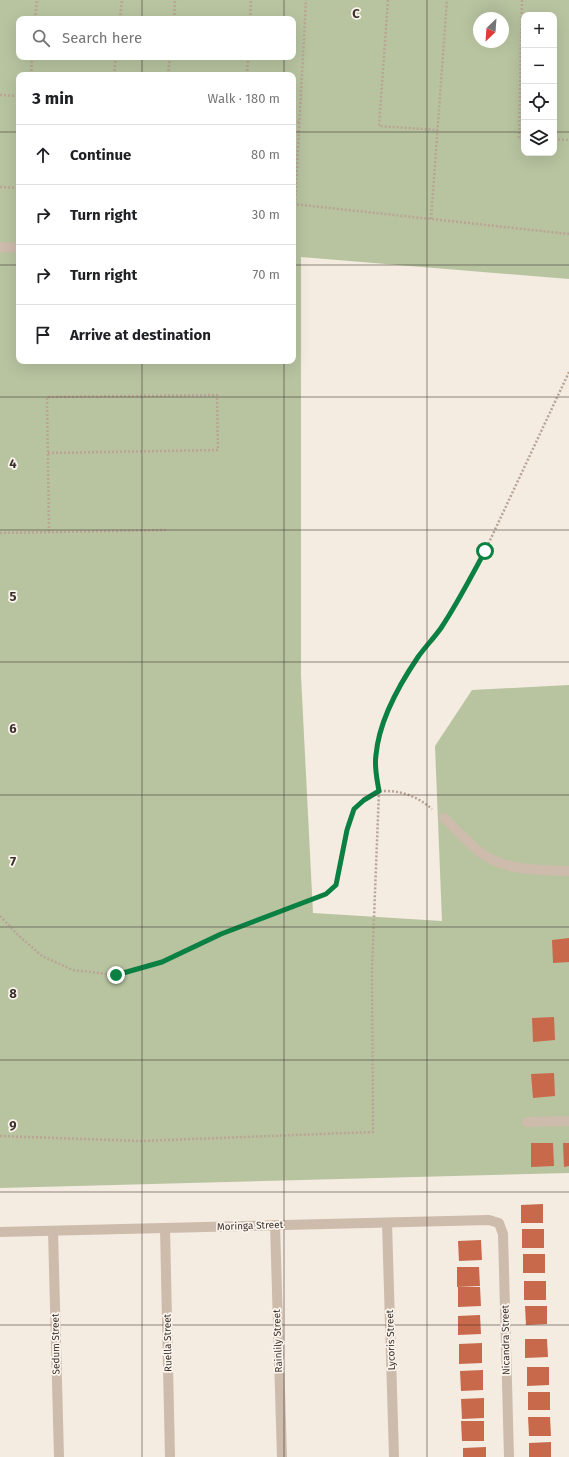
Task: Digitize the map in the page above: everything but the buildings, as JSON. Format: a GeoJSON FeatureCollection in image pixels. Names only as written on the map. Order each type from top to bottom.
{"type":"FeatureCollection","features":[{"type":"Feature","properties":{"kind":"street"},"geometry":{"type":"LineString","coordinates":[[0,247],[16,248]]}},
{"type":"Feature","properties":{"kind":"street"},"geometry":{"type":"LineString","coordinates":[[444,818],[478,851],[496,861],[519,868],[569,871]]}},
{"type":"Feature","properties":{"kind":"street"},"geometry":{"type":"LineString","coordinates":[[527,1122],[569,1121]]}},
{"type":"Feature","properties":{"kind":"street","name":"Moringa Street"},"geometry":{"type":"LineString","coordinates":[[0,1232],[489,1220],[499,1223]]}},
{"type":"Feature","properties":{"kind":"street","name":"Lycoris Street"},"geometry":{"type":"LineString","coordinates":[[387,1223],[394,1457]]}},
{"type":"Feature","properties":{"kind":"street","name":"Nicandra Street"},"geometry":{"type":"LineString","coordinates":[[499,1223],[503,1234],[509,1457]]}},
{"type":"Feature","properties":{"kind":"street","name":"Rainlily Street"},"geometry":{"type":"LineString","coordinates":[[275,1225],[282,1457]]}},
{"type":"Feature","properties":{"kind":"street","name":"Ruella Street"},"geometry":{"type":"LineString","coordinates":[[165,1228],[170,1457]]}},
{"type":"Feature","properties":{"kind":"street","name":"Sedum Street"},"geometry":{"type":"LineString","coordinates":[[53,1231],[59,1457]]}},
{"type":"Feature","properties":{"kind":"path"},"geometry":{"type":"LineString","coordinates":[[35,16],[37,0]]}},
{"type":"Feature","properties":{"kind":"path"},"geometry":{"type":"LineString","coordinates":[[120,16],[122,0]]}},
{"type":"Feature","properties":{"kind":"path"},"geometry":{"type":"LineString","coordinates":[[174,16],[175,0]]}},
{"type":"Feature","properties":{"kind":"path"},"geometry":{"type":"LineString","coordinates":[[250,16],[251,0]]}},
{"type":"Feature","properties":{"kind":"path"},"geometry":{"type":"LineString","coordinates":[[296,177],[306,0]]}},
{"type":"Feature","properties":{"kind":"path"},"geometry":{"type":"LineString","coordinates":[[388,0],[379,126],[438,130]]}},
{"type":"Feature","properties":{"kind":"path"},"geometry":{"type":"LineString","coordinates":[[431,219],[447,0]]}},
{"type":"Feature","properties":{"kind":"path"},"geometry":{"type":"LineString","coordinates":[[521,138],[519,138],[522,0]]}},
{"type":"Feature","properties":{"kind":"path"},"geometry":{"type":"LineString","coordinates":[[31,72],[32,60]]}},
{"type":"Feature","properties":{"kind":"path"},"geometry":{"type":"LineString","coordinates":[[114,72],[116,60]]}},
{"type":"Feature","properties":{"kind":"path"},"geometry":{"type":"LineString","coordinates":[[168,72],[170,60]]}},
{"type":"Feature","properties":{"kind":"path"},"geometry":{"type":"LineString","coordinates":[[247,72],[248,60]]}},
{"type":"Feature","properties":{"kind":"path"},"geometry":{"type":"LineString","coordinates":[[0,94],[16,96]]}},
{"type":"Feature","properties":{"kind":"path"},"geometry":{"type":"LineString","coordinates":[[557,139],[569,140]]}},
{"type":"Feature","properties":{"kind":"path"},"geometry":{"type":"LineString","coordinates":[[0,187],[16,188]]}},
{"type":"Feature","properties":{"kind":"path"},"geometry":{"type":"LineString","coordinates":[[296,204],[569,234]]}},
{"type":"Feature","properties":{"kind":"path"},"geometry":{"type":"LineString","coordinates":[[0,1136],[140,1141],[373,1132],[372,968],[379,791],[376,773],[376,755],[380,734],[389,706],[418,658],[440,628],[485,551],[569,372]]}},
{"type":"Feature","properties":{"kind":"path"},"geometry":{"type":"LineString","coordinates":[[48,452],[218,450],[217,396],[47,397],[49,533]]}},
{"type":"Feature","properties":{"kind":"path"},"geometry":{"type":"LineString","coordinates":[[0,533],[168,530]]}},
{"type":"Feature","properties":{"kind":"path"},"geometry":{"type":"LineString","coordinates":[[0,916],[17,934],[42,956],[73,970],[116,975],[162,962],[221,934],[326,894],[336,885],[347,830],[354,809],[364,800],[379,791],[396,791],[409,794],[423,802],[444,818]]}},
{"type":"Feature","properties":{"kind":"green space"},"geometry":{"type":"Polygon","coordinates":[[[0,0],[569,0],[569,279],[301,257],[301,676],[313,913],[442,921],[435,746],[472,690],[569,685],[569,1173],[0,1188],[0,0]]]}},
{"type":"Feature","properties":{"kind":"route"},"geometry":{"type":"LineString","coordinates":[[116,975],[162,962],[221,934],[326,894],[336,885],[340,869],[342,850],[354,809],[364,800],[379,791],[376,773],[376,755],[380,734],[389,706],[418,658],[461,596],[485,551]]}}]}
